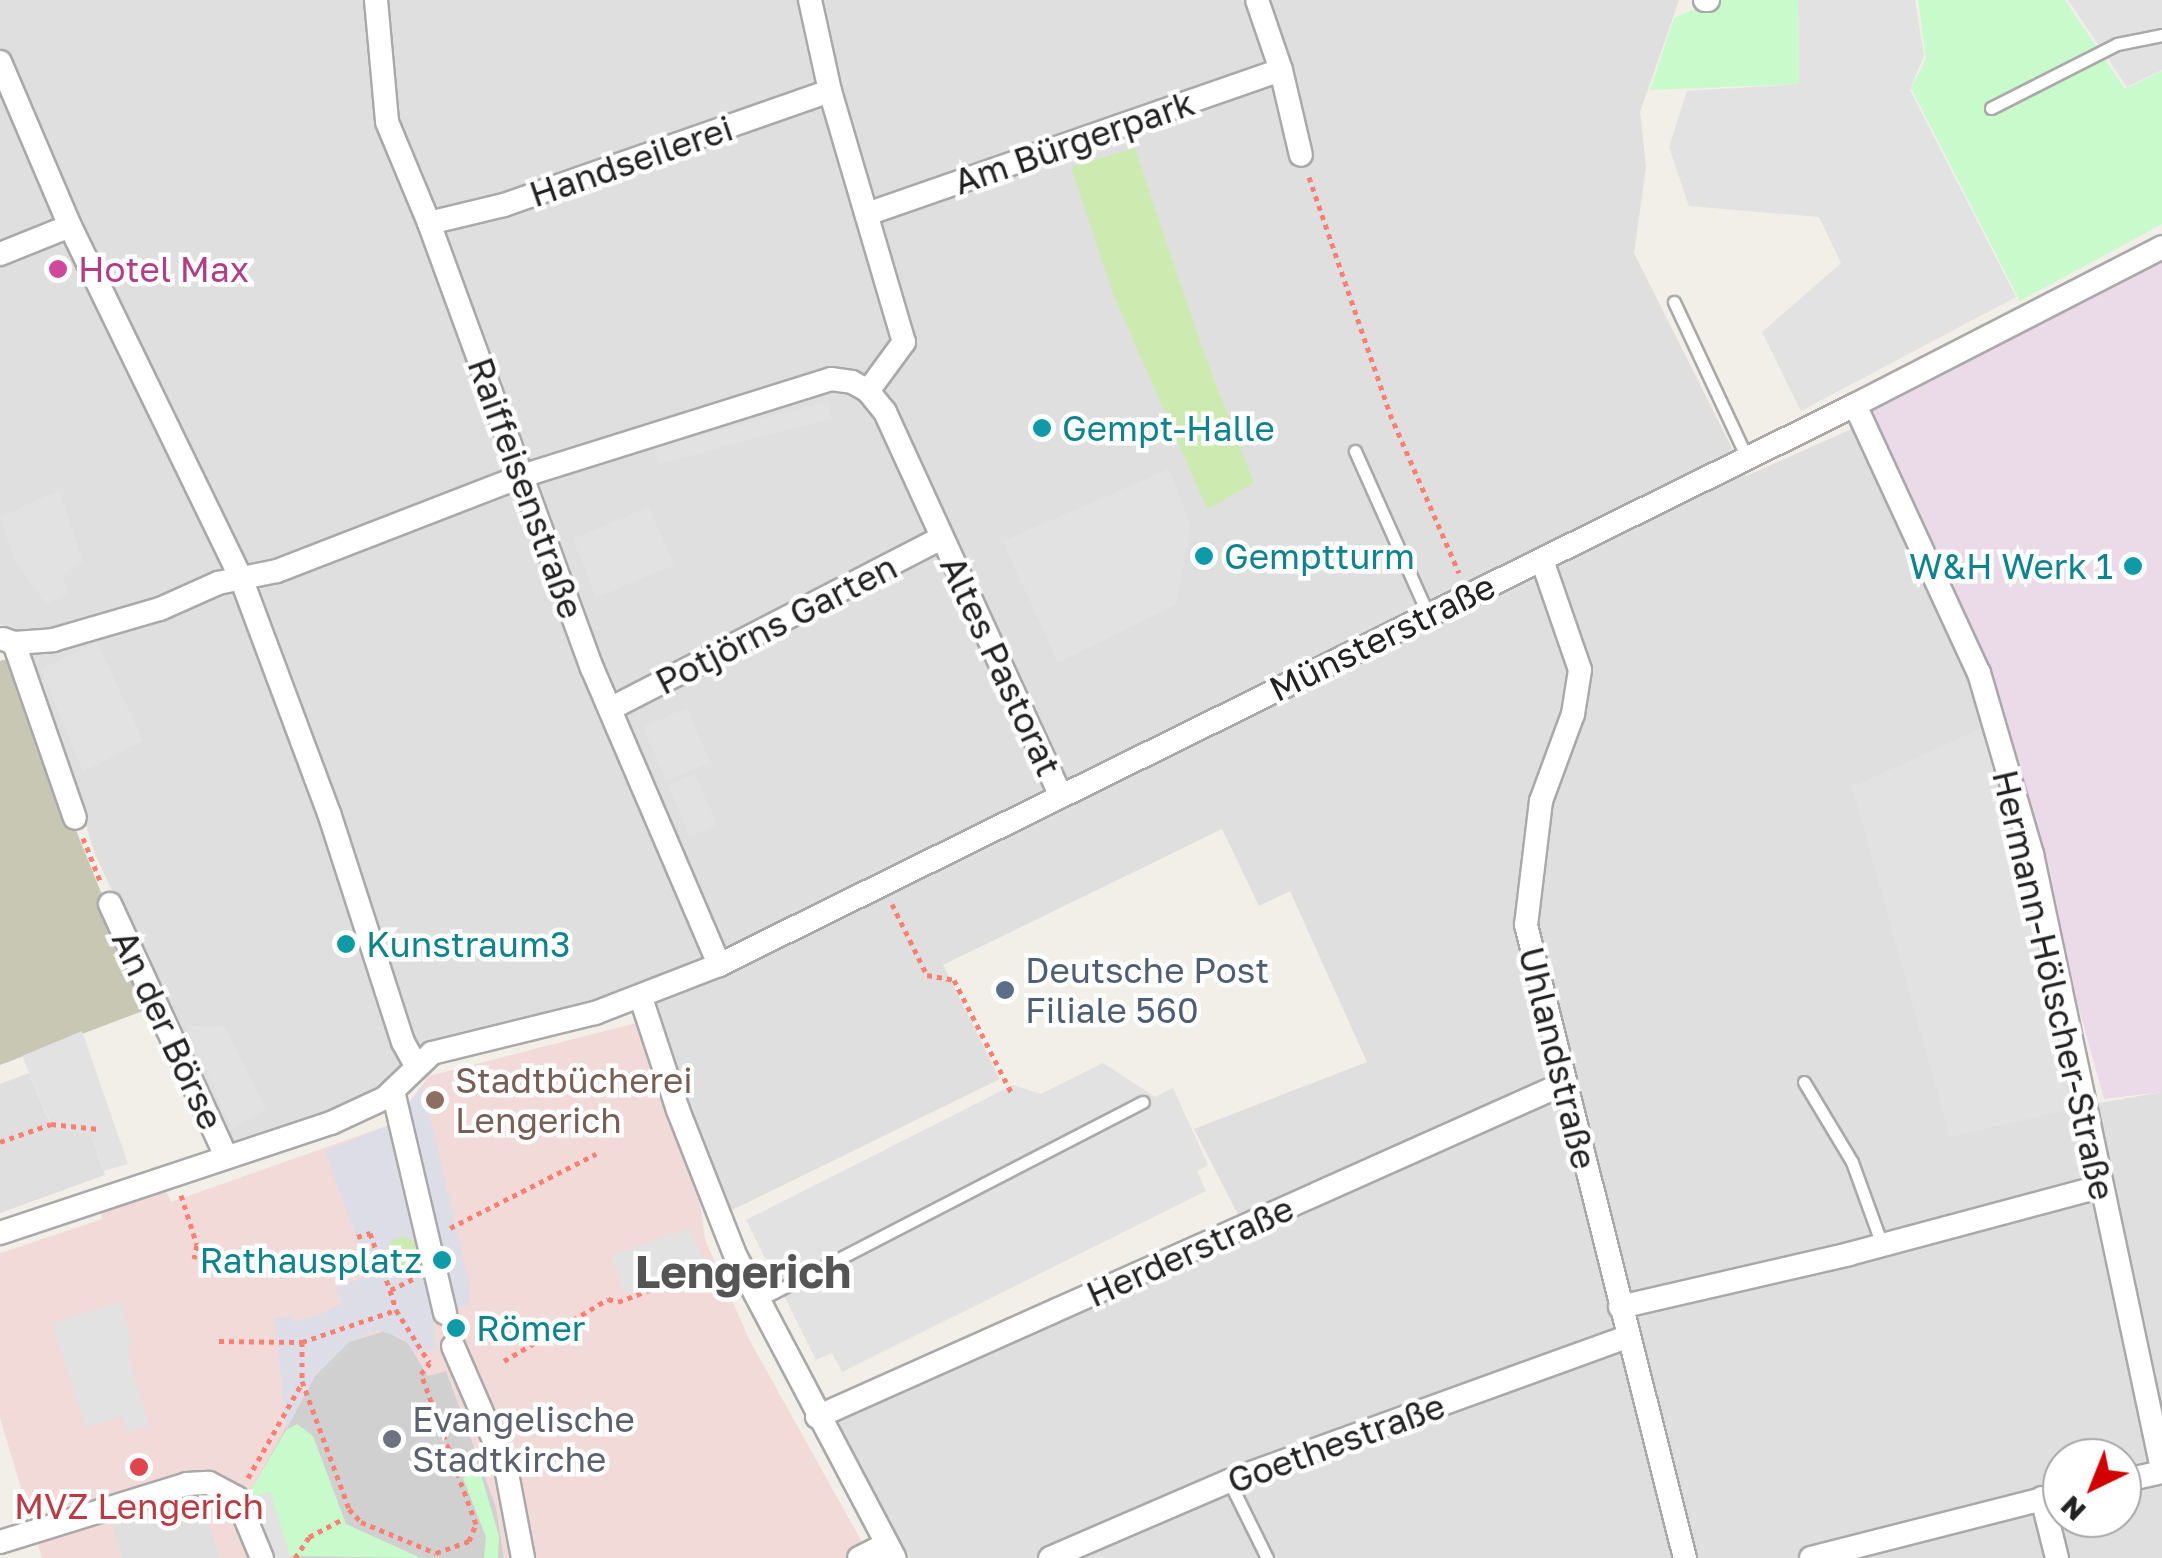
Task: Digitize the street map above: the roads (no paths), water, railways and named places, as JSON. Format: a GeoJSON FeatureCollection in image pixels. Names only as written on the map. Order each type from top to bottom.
{"type":"FeatureCollection","features":[{"type":"Feature","properties":{"kind":"street","name":"Raiffeisenstraße"},"geometry":{"type":"LineString","coordinates":[[376,0],[387,122],[429,223],[610,710],[720,965]]}},
{"type":"Feature","properties":{"kind":"street"},"geometry":{"type":"LineString","coordinates":[[74,818],[7,640],[53,640],[160,609],[218,583],[277,571],[522,476],[831,379],[852,382],[868,392],[904,342],[830,91],[810,0]]}},
{"type":"Feature","properties":{"kind":"street"},"geometry":{"type":"LineString","coordinates":[[1257,0],[1281,70],[1301,155]]}},
{"type":"Feature","properties":{"kind":"street"},"geometry":{"type":"LineString","coordinates":[[0,62],[70,226],[241,578],[329,813],[403,1042],[415,1064],[393,1092],[331,1123],[0,1233]]}},
{"type":"Feature","properties":{"kind":"street","name":"Am Bürgerpark"},"geometry":{"type":"LineString","coordinates":[[867,214],[1281,70]]}},
{"type":"Feature","properties":{"kind":"street","name":"Handseilerei"},"geometry":{"type":"LineString","coordinates":[[429,223],[504,205],[830,91]]}},
{"type":"Feature","properties":{"kind":"street"},"geometry":{"type":"LineString","coordinates":[[0,254],[70,226]]}},
{"type":"Feature","properties":{"kind":"street","name":"Münsterstraße"},"geometry":{"type":"LineString","coordinates":[[415,1064],[432,1053],[595,1013],[720,965],[1060,794],[1855,406],[2162,247]]}},
{"type":"Feature","properties":{"kind":"street","name":"Altes Pastorat"},"geometry":{"type":"LineString","coordinates":[[868,392],[885,412],[1060,794]]}},
{"type":"Feature","properties":{"kind":"street","name":"Hermann-Hölscher-Straße"},"geometry":{"type":"LineString","coordinates":[[1855,406],[1980,673],[2016,813],[2162,1470]]}},
{"type":"Feature","properties":{"kind":"street","name":"Potjörns Garten"},"geometry":{"type":"LineString","coordinates":[[610,710],[942,538]]}},
{"type":"Feature","properties":{"kind":"street","name":"Uhlandstraße"},"geometry":{"type":"LineString","coordinates":[[1542,560],[1580,670],[1574,714],[1541,801],[1526,926],[1685,1558]]}},
{"type":"Feature","properties":{"kind":"street","name":"An der Börse"},"geometry":{"type":"LineString","coordinates":[[110,904],[226,1156]]}},
{"type":"Feature","properties":{"kind":"street"},"geometry":{"type":"LineString","coordinates":[[641,998],[678,1110],[757,1301],[891,1551],[859,1558]]}},
{"type":"Feature","properties":{"kind":"street","name":"Herderstraße"},"geometry":{"type":"LineString","coordinates":[[817,1417],[1563,1084]]}},
{"type":"Feature","properties":{"kind":"street"},"geometry":{"type":"LineString","coordinates":[[393,1092],[445,1313]]}},
{"type":"Feature","properties":{"kind":"street"},"geometry":{"type":"LineString","coordinates":[[1620,1307],[1882,1245],[2099,1187]]}},
{"type":"Feature","properties":{"kind":"street","name":"Goethestraße"},"geometry":{"type":"LineString","coordinates":[[1050,1558],[1229,1482],[1627,1337]]}},
{"type":"Feature","properties":{"kind":"street"},"geometry":{"type":"LineString","coordinates":[[455,1352],[506,1468],[523,1558]]}},
{"type":"Feature","properties":{"kind":"street"},"geometry":{"type":"LineString","coordinates":[[0,1542],[188,1484],[208,1482],[237,1498],[262,1558]]}},
{"type":"Feature","properties":{"kind":"street"},"geometry":{"type":"LineString","coordinates":[[1824,1556],[2042,1499]]}},
{"type":"Feature","properties":{"kind":"lane"},"geometry":{"type":"LineString","coordinates":[[1991,108],[2118,44],[2162,36]]}},
{"type":"Feature","properties":{"kind":"lane"},"geometry":{"type":"LineString","coordinates":[[1674,302],[1747,458]]}},
{"type":"Feature","properties":{"kind":"lane"},"geometry":{"type":"LineString","coordinates":[[1355,451],[1428,614]]}},
{"type":"Feature","properties":{"kind":"lane"},"geometry":{"type":"LineString","coordinates":[[1804,1082],[1852,1162],[1882,1245]]}},
{"type":"Feature","properties":{"kind":"lane"},"geometry":{"type":"LineString","coordinates":[[757,1301],[1143,1102]]}},
{"type":"Feature","properties":{"kind":"lane"},"geometry":{"type":"LineString","coordinates":[[1229,1482],[1267,1558]]}},
{"type":"Feature","properties":{"kind":"place","name":"Hotel Max"},"geometry":{"type":"Point","coordinates":[58,269]}},
{"type":"Feature","properties":{"kind":"place","name":"Gempt-Halle"},"geometry":{"type":"Point","coordinates":[1042,428]}},
{"type":"Feature","properties":{"kind":"place","name":"Gemptturm"},"geometry":{"type":"Point","coordinates":[1204,556]}},
{"type":"Feature","properties":{"kind":"place","name":"W&H Werk 1"},"geometry":{"type":"Point","coordinates":[2133,566]}},
{"type":"Feature","properties":{"kind":"place","name":"Kunstraum3"},"geometry":{"type":"Point","coordinates":[346,944]}},
{"type":"Feature","properties":{"kind":"place","name":"Deutsche Post Filiale 560"},"geometry":{"type":"Point","coordinates":[1005,990]}},
{"type":"Feature","properties":{"kind":"place","name":"Stadtbücherei Lengerich"},"geometry":{"type":"Point","coordinates":[435,1100]}},
{"type":"Feature","properties":{"kind":"place","name":"Rathausplatz"},"geometry":{"type":"Point","coordinates":[442,1260]}},
{"type":"Feature","properties":{"kind":"place","name":"Römer"},"geometry":{"type":"Point","coordinates":[456,1328]}},
{"type":"Feature","properties":{"kind":"place","name":"Evangelische Stadtkirche"},"geometry":{"type":"Point","coordinates":[392,1439]}},
{"type":"Feature","properties":{"kind":"place","name":"MVZ Lengerich"},"geometry":{"type":"Point","coordinates":[139,1467]}},
{"type":"Feature","properties":{"kind":"district","name":"Lengerich"},"geometry":{"type":"Point","coordinates":[743,1272]}}]}
